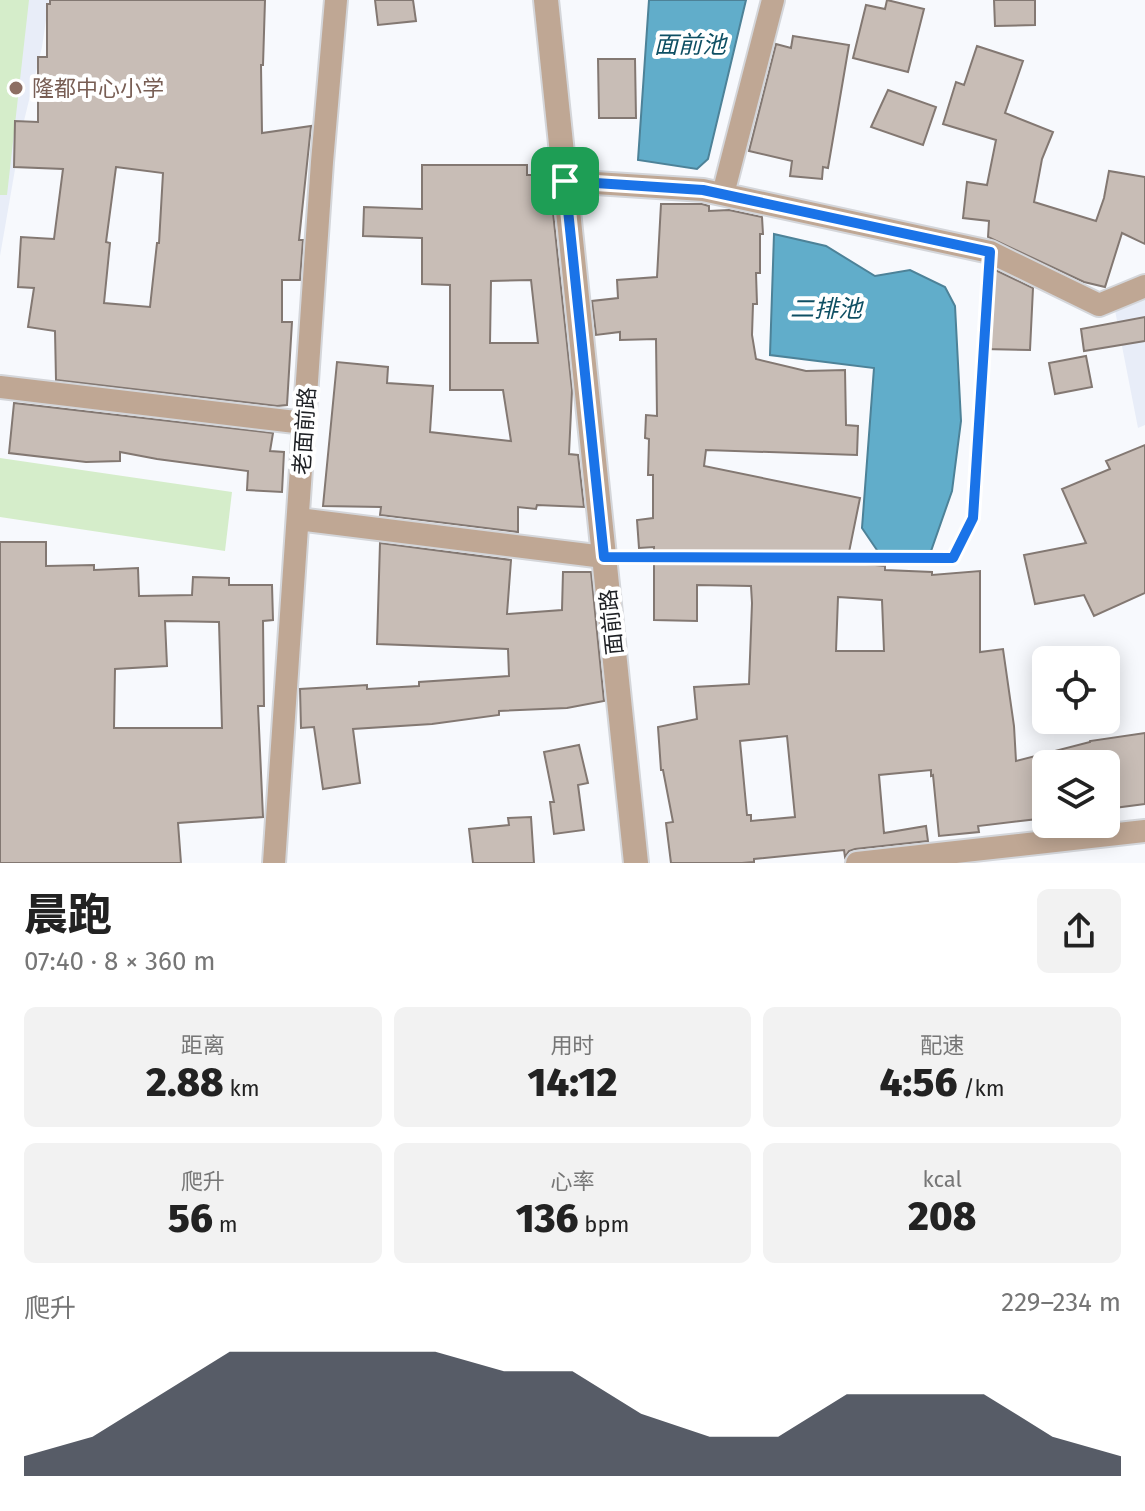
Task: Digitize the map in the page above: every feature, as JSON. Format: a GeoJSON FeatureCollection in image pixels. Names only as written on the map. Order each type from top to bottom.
{"type":"FeatureCollection","features":[{"type":"Feature","properties":{"kind":"street","name":"老面前路"},"geometry":{"type":"LineString","coordinates":[[274,863],[336,0]]}},
{"type":"Feature","properties":{"kind":"street","name":"面前路"},"geometry":{"type":"LineString","coordinates":[[546,0],[636,863]]}},
{"type":"Feature","properties":{"kind":"street"},"geometry":{"type":"LineString","coordinates":[[723,194],[773,0]]}},
{"type":"Feature","properties":{"kind":"street"},"geometry":{"type":"LineString","coordinates":[[565,181],[703,190],[990,252],[1099,305],[1145,286]]}},
{"type":"Feature","properties":{"kind":"street"},"geometry":{"type":"LineString","coordinates":[[0,387],[304,423]]}},
{"type":"Feature","properties":{"kind":"street"},"geometry":{"type":"LineString","coordinates":[[298,519],[604,557]]}},
{"type":"Feature","properties":{"kind":"street"},"geometry":{"type":"LineString","coordinates":[[857,863],[1145,831]]}},
{"type":"Feature","properties":{"kind":"path"},"geometry":{"type":"LineString","coordinates":[[604,557],[953,558],[973,518],[990,252]]}},
{"type":"Feature","properties":{"kind":"shaded area","name":"隆都中心小学"},"geometry":{"type":"Polygon","coordinates":[[[0,0],[49,0],[0,256],[0,0]]]}},
{"type":"Feature","properties":{"kind":"shaded area"},"geometry":{"type":"Polygon","coordinates":[[[1145,282],[1145,425],[1138,428],[1112,295],[1145,282]]]}},
{"type":"Feature","properties":{"kind":"green space"},"geometry":{"type":"Polygon","coordinates":[[[0,0],[29,0],[7,195],[0,195],[0,0]]]}},
{"type":"Feature","properties":{"kind":"green space"},"geometry":{"type":"Polygon","coordinates":[[[0,458],[232,492],[225,551],[0,517],[0,458]]]}},
{"type":"Feature","properties":{"kind":"water","name":"面前池"},"geometry":{"type":"Polygon","coordinates":[[[649,0],[746,0],[708,159],[697,169],[638,160],[649,0]]]}},
{"type":"Feature","properties":{"kind":"water","name":"二排池"},"geometry":{"type":"Polygon","coordinates":[[[774,234],[826,246],[875,276],[910,270],[945,287],[955,306],[961,421],[952,491],[931,551],[883,559],[862,528],[874,368],[770,355],[774,234]]]}},
{"type":"Feature","properties":{"kind":"building"},"geometry":{"type":"Polygon","coordinates":[[[50,0],[265,0],[261,65],[262,133],[311,126],[299,240],[303,240],[300,280],[282,280],[282,322],[292,322],[287,405],[56,380],[55,331],[28,327],[34,288],[18,287],[21,237],[54,239],[63,169],[14,167],[15,121],[38,122],[38,57],[47,57],[47,4],[50,0]],[[116,167],[106,242],[110,243],[104,303],[150,307],[159,243],[163,173],[116,167]]]}},
{"type":"Feature","properties":{"kind":"building"},"geometry":{"type":"Polygon","coordinates":[[[375,0],[413,0],[416,21],[378,25],[375,0]]]}},
{"type":"Feature","properties":{"kind":"building"},"geometry":{"type":"Polygon","coordinates":[[[887,0],[924,9],[908,72],[853,58],[866,5],[885,9],[887,0]]]}},
{"type":"Feature","properties":{"kind":"building"},"geometry":{"type":"Polygon","coordinates":[[[994,0],[1035,0],[1035,25],[995,26],[994,0]]]}},
{"type":"Feature","properties":{"kind":"building"},"geometry":{"type":"Polygon","coordinates":[[[793,36],[849,45],[828,168],[823,167],[822,179],[790,176],[792,161],[749,151],[776,44],[791,48],[793,36]]]}},
{"type":"Feature","properties":{"kind":"building"},"geometry":{"type":"Polygon","coordinates":[[[977,46],[1023,61],[1005,113],[1053,132],[1042,159],[1034,202],[1096,221],[1109,171],[1145,177],[1145,244],[1122,233],[1105,287],[1084,282],[988,237],[989,221],[963,218],[967,182],[987,185],[996,140],[943,124],[956,82],[964,85],[977,46]]]}},
{"type":"Feature","properties":{"kind":"building"},"geometry":{"type":"Polygon","coordinates":[[[598,59],[635,59],[636,118],[599,118],[598,59]]]}},
{"type":"Feature","properties":{"kind":"building"},"geometry":{"type":"Polygon","coordinates":[[[888,90],[936,107],[923,145],[871,127],[888,90]]]}},
{"type":"Feature","properties":{"kind":"building"},"geometry":{"type":"Polygon","coordinates":[[[422,165],[527,165],[527,175],[549,175],[572,390],[569,454],[578,455],[584,507],[518,507],[518,532],[380,515],[381,507],[323,506],[337,362],[388,367],[387,383],[433,386],[430,432],[511,441],[503,390],[450,390],[450,285],[422,284],[422,238],[363,236],[364,207],[422,209],[422,165]],[[531,280],[491,281],[490,343],[538,343],[531,280]]]}},
{"type":"Feature","properties":{"kind":"building"},"geometry":{"type":"Polygon","coordinates":[[[661,204],[702,204],[709,206],[709,211],[729,210],[762,217],[760,273],[756,273],[757,304],[753,304],[752,335],[756,359],[806,371],[845,370],[846,425],[858,426],[857,455],[706,450],[704,466],[860,498],[847,562],[885,566],[885,570],[932,572],[932,575],[980,571],[980,652],[1003,649],[1016,761],[1032,757],[1032,820],[978,826],[979,832],[939,836],[931,770],[879,775],[884,833],[926,826],[928,841],[855,849],[845,857],[844,850],[754,859],[754,862],[742,863],[671,863],[666,823],[673,822],[661,770],[658,727],[697,719],[694,687],[749,684],[751,586],[697,585],[697,621],[654,620],[654,547],[639,548],[637,520],[653,518],[653,475],[648,475],[649,439],[645,438],[646,415],[657,416],[656,339],[620,340],[620,332],[596,335],[592,301],[618,298],[617,280],[657,277],[661,204]],[[838,597],[836,651],[884,651],[882,600],[838,597]],[[787,736],[740,741],[747,815],[751,815],[751,821],[795,817],[787,736]]]}},
{"type":"Feature","properties":{"kind":"building"},"geometry":{"type":"Polygon","coordinates":[[[987,266],[1033,288],[1030,350],[984,349],[987,266]]]}},
{"type":"Feature","properties":{"kind":"building"},"geometry":{"type":"Polygon","coordinates":[[[1145,317],[1145,341],[1084,351],[1081,329],[1145,317]]]}},
{"type":"Feature","properties":{"kind":"building"},"geometry":{"type":"Polygon","coordinates":[[[1086,356],[1092,387],[1055,394],[1049,363],[1086,356]]]}},
{"type":"Feature","properties":{"kind":"building"},"geometry":{"type":"Polygon","coordinates":[[[14,403],[273,433],[270,451],[284,452],[282,492],[247,490],[248,471],[120,452],[120,461],[86,462],[9,453],[14,403]]]}},
{"type":"Feature","properties":{"kind":"building"},"geometry":{"type":"Polygon","coordinates":[[[1145,445],[1145,593],[1094,616],[1084,595],[1035,604],[1024,555],[1086,543],[1062,489],[1110,469],[1106,461],[1145,445]]]}},
{"type":"Feature","properties":{"kind":"building"},"geometry":{"type":"Polygon","coordinates":[[[0,542],[46,542],[46,566],[94,565],[94,570],[138,568],[139,596],[192,595],[193,577],[229,578],[229,585],[272,585],[273,620],[263,621],[264,706],[258,706],[263,817],[178,823],[181,863],[0,863],[0,542]],[[165,621],[167,666],[115,669],[114,728],[222,728],[219,622],[165,621]]]}},
{"type":"Feature","properties":{"kind":"building"},"geometry":{"type":"Polygon","coordinates":[[[380,543],[511,560],[507,614],[562,610],[563,572],[591,572],[604,701],[567,708],[499,711],[499,715],[432,724],[353,729],[360,783],[323,789],[314,727],[301,728],[300,689],[419,686],[419,682],[509,676],[508,649],[377,644],[380,543]]]}},
{"type":"Feature","properties":{"kind":"building"},"geometry":{"type":"Polygon","coordinates":[[[1145,733],[1145,804],[1120,807],[1120,750],[1059,750],[1090,741],[1145,733]]]}},
{"type":"Feature","properties":{"kind":"building"},"geometry":{"type":"Polygon","coordinates":[[[579,745],[588,783],[578,785],[584,830],[554,834],[550,802],[554,802],[544,752],[579,745]]]}},
{"type":"Feature","properties":{"kind":"building"},"geometry":{"type":"Polygon","coordinates":[[[531,817],[534,863],[473,863],[469,829],[509,825],[508,818],[531,817]]]}},
{"type":"Feature","properties":{"kind":"place","name":"隆都中心小学"},"geometry":{"type":"Point","coordinates":[16,88]}},
{"type":"Feature","properties":{"kind":"route"},"geometry":{"type":"LineString","coordinates":[[565,181],[703,190],[990,252],[973,518],[953,558],[604,557],[565,181]]}}]}
